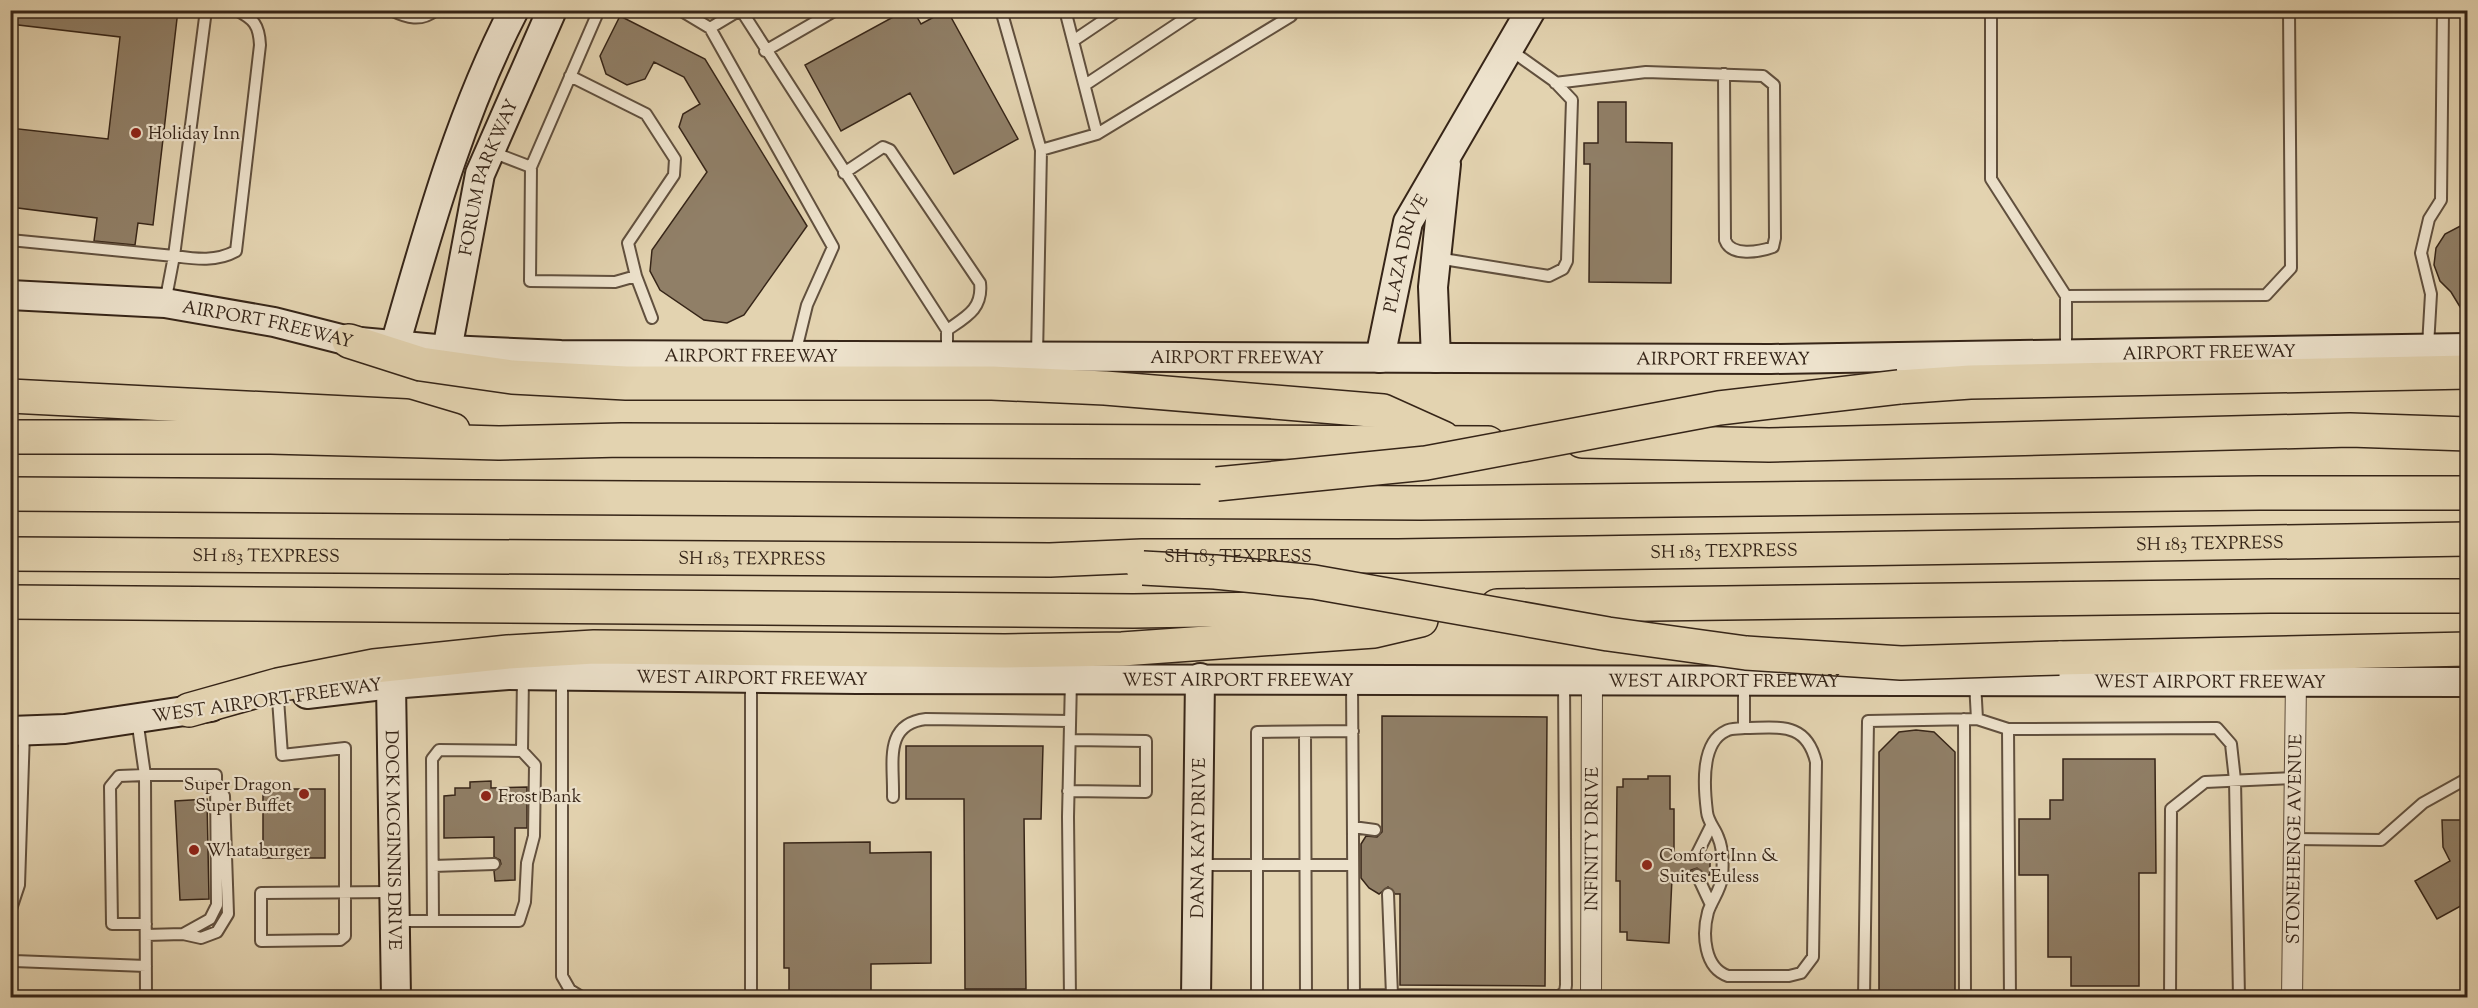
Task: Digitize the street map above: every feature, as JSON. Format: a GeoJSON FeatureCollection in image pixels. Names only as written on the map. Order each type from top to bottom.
{"type":"FeatureCollection","features":[{"type":"Feature","properties":{"kind":"highway"},"geometry":{"type":"LineString","coordinates":[[349,341],[421,364],[512,377],[626,383],[992,383],[1060,386],[1383,411],[1456,443]]}},
{"type":"Feature","properties":{"kind":"highway"},"geometry":{"type":"LineString","coordinates":[[10,494],[1144,501],[1425,463],[1719,408],[1899,387],[1982,382],[2468,372]]}},
{"type":"Feature","properties":{"kind":"highway"},"geometry":{"type":"LineString","coordinates":[[10,396],[406,416],[500,443]]}},
{"type":"Feature","properties":{"kind":"highway"},"geometry":{"type":"LineString","coordinates":[[10,437],[272,437],[500,443],[622,440],[1456,443],[1581,441],[1769,445],[2350,430],[2468,423]]}},
{"type":"Feature","properties":{"kind":"highway"},"geometry":{"type":"LineString","coordinates":[[2350,430],[2468,434]]}},
{"type":"Feature","properties":{"kind":"highway"},"geometry":{"type":"LineString","coordinates":[[2259,493],[2318,482],[2468,481]]}},
{"type":"Feature","properties":{"kind":"highway"},"geometry":{"type":"LineString","coordinates":[[1216,493],[1421,503],[2259,493],[2468,493]]}},
{"type":"Feature","properties":{"kind":"highway","name":"SH 183 TEXPRESS"},"geometry":{"type":"LineString","coordinates":[[10,554],[1143,562],[1398,555],[2468,539]]}},
{"type":"Feature","properties":{"kind":"highway"},"geometry":{"type":"LineString","coordinates":[[1143,562],[1314,582],[1608,634],[1746,653],[1901,663],[2468,649]]}},
{"type":"Feature","properties":{"kind":"highway"},"geometry":{"type":"LineString","coordinates":[[10,602],[1133,611],[2270,596],[2468,598]]}},
{"type":"Feature","properties":{"kind":"highway"},"geometry":{"type":"LineString","coordinates":[[189,710],[278,685],[374,666],[508,652],[594,647],[1005,651],[1122,649],[1374,631],[1478,606]]}},
{"type":"Feature","properties":{"kind":"main road","name":"FORUM PARKWAY"},"geometry":{"type":"LineString","coordinates":[[395,345],[449,161],[499,38],[514,10]]}},
{"type":"Feature","properties":{"kind":"main road","name":"FORUM PARKWAY"},"geometry":{"type":"LineString","coordinates":[[447,350],[480,174],[552,10]]}},
{"type":"Feature","properties":{"kind":"main road","name":"PLAZA DRIVE"},"geometry":{"type":"LineString","coordinates":[[1380,358],[1408,222],[1531,10]]}},
{"type":"Feature","properties":{"kind":"main road"},"geometry":{"type":"LineString","coordinates":[[459,138],[489,151]]}},
{"type":"Feature","properties":{"kind":"main road","name":"PLAZA DRIVE"},"geometry":{"type":"LineString","coordinates":[[1436,358],[1433,287],[1447,156]]}},
{"type":"Feature","properties":{"kind":"main road","name":"AIRPORT FREEWAY"},"geometry":{"type":"LineString","coordinates":[[10,295],[165,303],[274,322],[349,341],[447,350],[561,356],[795,356],[947,344],[1037,357],[1380,358],[1771,359],[2468,348]]}},
{"type":"Feature","properties":{"kind":"main road","name":"WEST AIRPORT FREEWAY"},"geometry":{"type":"LineString","coordinates":[[17,731],[65,729],[189,710],[391,684],[523,675],[1578,681],[2468,682]]}},
{"type":"Feature","properties":{"kind":"main road","name":"DANA KAY DRIVE"},"geometry":{"type":"LineString","coordinates":[[1196,998],[1200,678]]}},
{"type":"Feature","properties":{"kind":"main road","name":"DOCK MCGINNIS DRIVE"},"geometry":{"type":"LineString","coordinates":[[391,684],[396,998]]}},
{"type":"Feature","properties":{"kind":"street","name":"INFINITY DRIVE"},"geometry":{"type":"LineString","coordinates":[[1578,681],[1591,998]]}},
{"type":"Feature","properties":{"kind":"street","name":"STONEHENGE AVENUE"},"geometry":{"type":"LineString","coordinates":[[2292,998],[2296,681]]}},
{"type":"Feature","properties":{"kind":"lane"},"geometry":{"type":"LineString","coordinates":[[165,303],[174,256],[206,10]]}},
{"type":"Feature","properties":{"kind":"lane"},"geometry":{"type":"LineString","coordinates":[[10,240],[202,260],[225,257],[236,251],[260,45],[260,28],[252,18],[236,10]]}},
{"type":"Feature","properties":{"kind":"lane"},"geometry":{"type":"LineString","coordinates":[[392,10],[406,18],[416,18],[436,10]]}},
{"type":"Feature","properties":{"kind":"lane"},"geometry":{"type":"LineString","coordinates":[[599,10],[531,167],[530,280],[615,282],[636,276]]}},
{"type":"Feature","properties":{"kind":"lane"},"geometry":{"type":"LineString","coordinates":[[680,10],[710,28],[833,247],[807,305],[795,356]]}},
{"type":"Feature","properties":{"kind":"lane"},"geometry":{"type":"LineString","coordinates":[[765,51],[836,10]]}},
{"type":"Feature","properties":{"kind":"lane"},"geometry":{"type":"LineString","coordinates":[[1001,10],[1041,150],[1037,357]]}},
{"type":"Feature","properties":{"kind":"lane"},"geometry":{"type":"LineString","coordinates":[[1065,10],[1097,134]]}},
{"type":"Feature","properties":{"kind":"lane"},"geometry":{"type":"LineString","coordinates":[[1073,41],[1119,10]]}},
{"type":"Feature","properties":{"kind":"lane"},"geometry":{"type":"LineString","coordinates":[[1085,85],[1198,10]]}},
{"type":"Feature","properties":{"kind":"lane"},"geometry":{"type":"LineString","coordinates":[[1041,150],[1097,134],[1291,16],[1291,10]]}},
{"type":"Feature","properties":{"kind":"lane"},"geometry":{"type":"LineString","coordinates":[[1991,10],[1991,179],[2067,297],[2066,354]]}},
{"type":"Feature","properties":{"kind":"lane"},"geometry":{"type":"LineString","coordinates":[[2067,297],[2266,295],[2291,268],[2289,10]]}},
{"type":"Feature","properties":{"kind":"lane"},"geometry":{"type":"LineString","coordinates":[[2428,348],[2431,294],[2421,254],[2429,219],[2440,200],[2443,10]]}},
{"type":"Feature","properties":{"kind":"lane"},"geometry":{"type":"LineString","coordinates":[[710,28],[740,11],[844,173],[947,344],[979,306],[982,296],[980,283],[890,150],[883,147],[844,173]]}},
{"type":"Feature","properties":{"kind":"lane"},"geometry":{"type":"LineString","coordinates":[[1436,258],[1549,276],[1563,269],[1567,261],[1572,100],[1556,83],[1509,49]]}},
{"type":"Feature","properties":{"kind":"lane"},"geometry":{"type":"LineString","coordinates":[[1556,83],[1646,72],[1724,74],[1763,76],[1774,85],[1775,238],[1773,247],[1763,250],[1733,251],[1727,247],[1725,240],[1724,74]]}},
{"type":"Feature","properties":{"kind":"lane"},"geometry":{"type":"LineString","coordinates":[[570,76],[645,114],[675,159],[674,175],[629,237],[628,248],[652,318]]}},
{"type":"Feature","properties":{"kind":"lane"},"geometry":{"type":"LineString","coordinates":[[489,151],[531,167]]}},
{"type":"Feature","properties":{"kind":"lane"},"geometry":{"type":"LineString","coordinates":[[394,921],[519,921],[525,902],[521,864],[534,836],[535,765],[522,751],[523,675]]}},
{"type":"Feature","properties":{"kind":"lane"},"geometry":{"type":"LineString","coordinates":[[562,676],[562,976],[570,990],[583,998]]}},
{"type":"Feature","properties":{"kind":"lane"},"geometry":{"type":"LineString","coordinates":[[751,678],[751,998]]}},
{"type":"Feature","properties":{"kind":"lane"},"geometry":{"type":"LineString","coordinates":[[1070,998],[1068,791],[1071,679]]}},
{"type":"Feature","properties":{"kind":"lane"},"geometry":{"type":"LineString","coordinates":[[1352,679],[1354,996],[1418,997],[1559,996],[1564,992],[1578,681]]}},
{"type":"Feature","properties":{"kind":"lane"},"geometry":{"type":"LineString","coordinates":[[1744,681],[1744,728]]}},
{"type":"Feature","properties":{"kind":"lane"},"geometry":{"type":"LineString","coordinates":[[1976,682],[1977,719]]}},
{"type":"Feature","properties":{"kind":"lane"},"geometry":{"type":"LineString","coordinates":[[278,699],[282,755],[345,748],[345,892],[345,936],[340,940],[261,941],[261,893],[345,892],[394,892]]}},
{"type":"Feature","properties":{"kind":"lane"},"geometry":{"type":"LineString","coordinates":[[137,718],[145,775],[146,998]]}},
{"type":"Feature","properties":{"kind":"lane"},"geometry":{"type":"LineString","coordinates":[[893,797],[894,745],[897,732],[906,724],[926,719],[1070,721]]}},
{"type":"Feature","properties":{"kind":"lane"},"geometry":{"type":"LineString","coordinates":[[1964,719],[1965,998]]}},
{"type":"Feature","properties":{"kind":"lane"},"geometry":{"type":"LineString","coordinates":[[1864,998],[1868,721],[1964,719],[1977,719],[2008,729],[2217,728],[2231,744],[2235,780],[2239,998]]}},
{"type":"Feature","properties":{"kind":"lane"},"geometry":{"type":"LineString","coordinates":[[1744,728],[1782,728],[1799,732],[1812,744],[1816,762],[1813,957],[1801,973],[1789,976],[1740,976],[1718,972],[1711,965],[1707,955],[1707,915],[1720,890],[1722,877],[1719,837],[1711,826],[1707,814],[1706,766],[1709,750],[1715,738],[1727,730],[1744,728]]}},
{"type":"Feature","properties":{"kind":"lane"},"geometry":{"type":"LineString","coordinates":[[2008,729],[2010,998]]}},
{"type":"Feature","properties":{"kind":"lane"},"geometry":{"type":"LineString","coordinates":[[10,912],[19,885],[17,731]]}},
{"type":"Feature","properties":{"kind":"lane"},"geometry":{"type":"LineString","coordinates":[[1257,998],[1257,732],[1353,731]]}},
{"type":"Feature","properties":{"kind":"lane"},"geometry":{"type":"LineString","coordinates":[[1305,732],[1306,998]]}},
{"type":"Feature","properties":{"kind":"lane"},"geometry":{"type":"LineString","coordinates":[[1068,791],[1146,792],[1146,741],[1070,741]]}},
{"type":"Feature","properties":{"kind":"lane"},"geometry":{"type":"LineString","coordinates":[[433,921],[432,759],[439,750],[522,751]]}},
{"type":"Feature","properties":{"kind":"lane"},"geometry":{"type":"LineString","coordinates":[[146,924],[112,924],[110,787],[119,776],[145,775],[216,780],[217,905],[210,919],[183,934],[146,935]]}},
{"type":"Feature","properties":{"kind":"lane"},"geometry":{"type":"LineString","coordinates":[[2170,998],[2171,809],[2205,782],[2295,778]]}},
{"type":"Feature","properties":{"kind":"lane"},"geometry":{"type":"LineString","coordinates":[[2294,839],[2381,840],[2423,804],[2468,778]]}},
{"type":"Feature","properties":{"kind":"lane"},"geometry":{"type":"LineString","coordinates":[[1353,826],[1375,830]]}},
{"type":"Feature","properties":{"kind":"lane"},"geometry":{"type":"LineString","coordinates":[[1697,854],[1711,826]]}},
{"type":"Feature","properties":{"kind":"lane"},"geometry":{"type":"LineString","coordinates":[[433,866],[494,864]]}},
{"type":"Feature","properties":{"kind":"lane"},"geometry":{"type":"LineString","coordinates":[[1197,865],[1353,865]]}},
{"type":"Feature","properties":{"kind":"lane"},"geometry":{"type":"LineString","coordinates":[[1697,875],[1711,904]]}},
{"type":"Feature","properties":{"kind":"lane"},"geometry":{"type":"LineString","coordinates":[[1388,894],[1392,995]]}},
{"type":"Feature","properties":{"kind":"lane"},"geometry":{"type":"LineString","coordinates":[[10,958],[14,961],[146,966]]}},
{"type":"Feature","properties":{"kind":"building","name":"Holiday Inn"},"geometry":{"type":"Polygon","coordinates":[[[10,10],[178,10],[153,225],[138,223],[135,245],[94,241],[97,218],[10,207],[10,128],[108,139],[120,37],[10,24],[10,10]]]}},
{"type":"Feature","properties":{"kind":"building"},"geometry":{"type":"Polygon","coordinates":[[[906,10],[913,10],[921,24],[947,10],[1018,139],[954,174],[910,93],[841,131],[805,65],[906,10]]]}},
{"type":"Feature","properties":{"kind":"building"},"geometry":{"type":"Polygon","coordinates":[[[620,16],[705,59],[807,226],[744,315],[727,323],[704,320],[660,290],[650,271],[652,250],[707,172],[679,127],[683,114],[700,104],[684,77],[654,62],[645,79],[627,85],[606,74],[600,56],[620,16]]]}},
{"type":"Feature","properties":{"kind":"building"},"geometry":{"type":"Polygon","coordinates":[[[1598,102],[1626,102],[1626,142],[1672,143],[1671,283],[1589,282],[1590,164],[1584,164],[1584,143],[1598,143],[1598,102]]]}},
{"type":"Feature","properties":{"kind":"building"},"geometry":{"type":"Polygon","coordinates":[[[2468,222],[2468,320],[2451,292],[2440,281],[2434,265],[2436,248],[2445,234],[2468,222]]]}},
{"type":"Feature","properties":{"kind":"building"},"geometry":{"type":"Polygon","coordinates":[[[1382,716],[1547,717],[1545,986],[1400,985],[1400,894],[1395,894],[1388,887],[1379,894],[1369,888],[1361,878],[1361,844],[1366,836],[1377,837],[1382,832],[1382,716]]]}},
{"type":"Feature","properties":{"kind":"building"},"geometry":{"type":"Polygon","coordinates":[[[1916,730],[1934,732],[1955,752],[1955,998],[1879,998],[1879,752],[1899,732],[1916,730]]]}},
{"type":"Feature","properties":{"kind":"building"},"geometry":{"type":"Polygon","coordinates":[[[906,746],[1043,746],[1041,819],[1024,819],[1026,989],[965,989],[964,799],[906,799],[906,746]]]}},
{"type":"Feature","properties":{"kind":"building"},"geometry":{"type":"Polygon","coordinates":[[[2063,759],[2155,759],[2156,873],[2139,873],[2139,986],[2071,986],[2071,957],[2048,957],[2048,875],[2019,875],[2019,819],[2050,819],[2050,800],[2063,800],[2063,759]]]}},
{"type":"Feature","properties":{"kind":"building","name":"Comfort Inn & Suites Euless"},"geometry":{"type":"Polygon","coordinates":[[[1648,776],[1670,776],[1670,809],[1674,809],[1674,852],[1690,854],[1691,859],[1697,861],[1706,854],[1710,854],[1710,875],[1705,875],[1697,868],[1691,870],[1690,875],[1672,878],[1669,943],[1627,940],[1627,932],[1620,932],[1620,881],[1616,881],[1617,787],[1623,787],[1623,779],[1648,779],[1648,776]]]}},
{"type":"Feature","properties":{"kind":"building"},"geometry":{"type":"Polygon","coordinates":[[[491,781],[491,788],[527,787],[527,828],[515,828],[515,880],[495,881],[494,871],[501,864],[500,860],[494,857],[494,837],[444,838],[444,796],[455,795],[455,788],[470,788],[470,782],[491,781]]]}},
{"type":"Feature","properties":{"kind":"building"},"geometry":{"type":"Polygon","coordinates":[[[263,789],[325,789],[325,858],[263,858],[263,789]]]}},
{"type":"Feature","properties":{"kind":"building","name":"Whataburger"},"geometry":{"type":"Polygon","coordinates":[[[207,799],[209,899],[180,900],[175,801],[207,799]]]}},
{"type":"Feature","properties":{"kind":"building"},"geometry":{"type":"Polygon","coordinates":[[[2442,820],[2468,820],[2468,902],[2437,919],[2415,881],[2450,861],[2443,847],[2442,820]]]}},
{"type":"Feature","properties":{"kind":"building"},"geometry":{"type":"Polygon","coordinates":[[[870,842],[870,853],[931,852],[931,963],[871,964],[871,998],[789,998],[789,968],[784,968],[784,843],[870,842]]]}},
{"type":"Feature","properties":{"kind":"place","name":"Holiday Inn"},"geometry":{"type":"Point","coordinates":[136,133]}},
{"type":"Feature","properties":{"kind":"place","name":"Super Dragon Super Buffet"},"geometry":{"type":"Point","coordinates":[304,794]}},
{"type":"Feature","properties":{"kind":"place","name":"Frost Bank"},"geometry":{"type":"Point","coordinates":[486,796]}},
{"type":"Feature","properties":{"kind":"place","name":"Whataburger"},"geometry":{"type":"Point","coordinates":[194,850]}},
{"type":"Feature","properties":{"kind":"place","name":"Comfort Inn & Suites Euless"},"geometry":{"type":"Point","coordinates":[1647,865]}}]}
